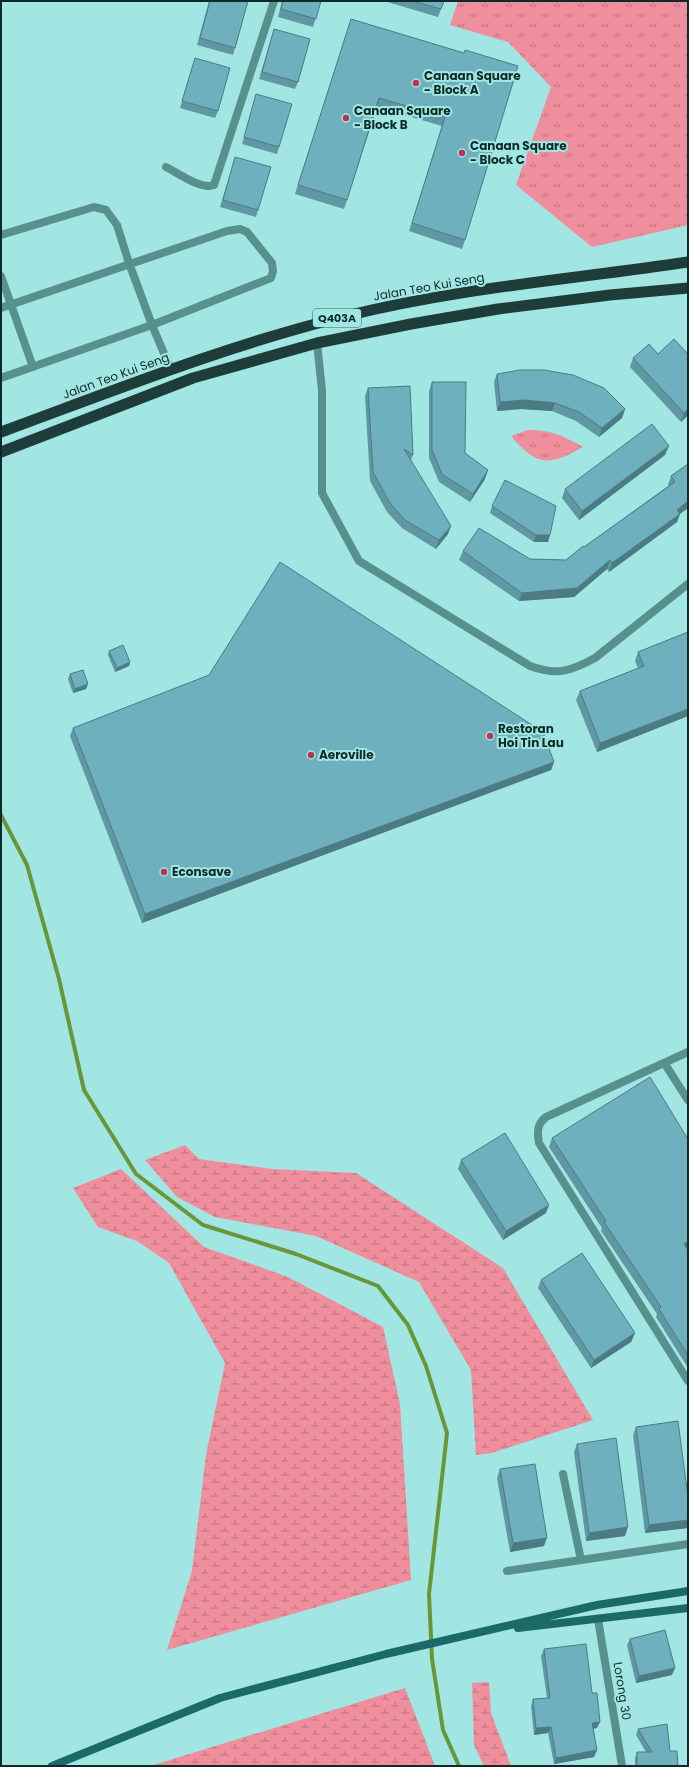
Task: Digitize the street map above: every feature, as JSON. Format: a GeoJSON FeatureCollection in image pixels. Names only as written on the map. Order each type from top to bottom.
{"type":"FeatureCollection","features":[{"type":"Feature","properties":{"kind":"highway","name":"Jalan Teo Kui Seng"},"geometry":{"type":"LineString","coordinates":[[1,432],[171,370],[346,316],[408,302],[688,262]]}},
{"type":"Feature","properties":{"kind":"highway"},"geometry":{"type":"LineString","coordinates":[[1,452],[193,378],[318,344],[412,324],[498,309],[610,295],[688,288]]}},
{"type":"Feature","properties":{"kind":"main road"},"geometry":{"type":"LineString","coordinates":[[52,1766],[220,1698],[386,1654],[482,1633],[597,1605],[688,1591]]}},
{"type":"Feature","properties":{"kind":"main road"},"geometry":{"type":"LineString","coordinates":[[482,1633],[688,1608]]}},
{"type":"Feature","properties":{"kind":"street"},"geometry":{"type":"LineString","coordinates":[[166,167],[201,185],[208,187],[214,185],[274,1]]}},
{"type":"Feature","properties":{"kind":"street"},"geometry":{"type":"LineString","coordinates":[[1,234],[94,208],[106,210],[117,225],[129,263],[152,325],[171,370]]}},
{"type":"Feature","properties":{"kind":"street"},"geometry":{"type":"LineString","coordinates":[[1,308],[129,263],[227,231],[240,229],[247,232],[272,263],[273,271],[271,278],[152,325],[1,378]]}},
{"type":"Feature","properties":{"kind":"street"},"geometry":{"type":"LineString","coordinates":[[1,276],[33,367]]}},
{"type":"Feature","properties":{"kind":"street"},"geometry":{"type":"LineString","coordinates":[[318,344],[322,390],[322,493],[359,560],[530,666],[543,671],[563,672],[581,666],[595,658],[688,584]]}},
{"type":"Feature","properties":{"kind":"street"},"geometry":{"type":"LineString","coordinates":[[688,1052],[665,1064],[546,1117],[541,1121],[538,1128],[539,1143],[688,1382]]}},
{"type":"Feature","properties":{"kind":"street"},"geometry":{"type":"LineString","coordinates":[[665,1064],[688,1100]]}},
{"type":"Feature","properties":{"kind":"street"},"geometry":{"type":"LineString","coordinates":[[563,1474],[581,1560]]}},
{"type":"Feature","properties":{"kind":"street"},"geometry":{"type":"LineString","coordinates":[[507,1571],[688,1544]]}},
{"type":"Feature","properties":{"kind":"street","name":"Lorong 30"},"geometry":{"type":"LineString","coordinates":[[598,1619],[622,1766]]}},
{"type":"Feature","properties":{"kind":"green space"},"geometry":{"type":"Polygon","coordinates":[[[458,1],[688,1],[688,225],[592,247],[516,185],[551,87],[508,42],[450,25],[458,1]]]}},
{"type":"Feature","properties":{"kind":"green space"},"geometry":{"type":"Polygon","coordinates":[[[528,430],[551,432],[583,447],[561,458],[544,460],[536,458],[520,446],[511,436],[528,430]]]}},
{"type":"Feature","properties":{"kind":"green space"},"geometry":{"type":"Polygon","coordinates":[[[185,1145],[199,1159],[272,1169],[356,1173],[503,1268],[593,1420],[492,1453],[476,1455],[471,1370],[419,1282],[316,1236],[215,1217],[177,1197],[145,1160],[185,1145]]]}},
{"type":"Feature","properties":{"kind":"green space"},"geometry":{"type":"Polygon","coordinates":[[[121,1169],[204,1247],[288,1277],[383,1327],[400,1404],[411,1580],[167,1650],[192,1571],[206,1455],[225,1363],[169,1263],[137,1241],[98,1227],[73,1188],[121,1169]]]}},
{"type":"Feature","properties":{"kind":"green space"},"geometry":{"type":"Polygon","coordinates":[[[489,1682],[491,1713],[511,1766],[484,1766],[474,1745],[472,1683],[489,1682]]]}},
{"type":"Feature","properties":{"kind":"green space"},"geometry":{"type":"Polygon","coordinates":[[[405,1688],[435,1766],[150,1766],[405,1688]]]}},
{"type":"Feature","properties":{"kind":"building"},"geometry":{"type":"Polygon","coordinates":[[[210,1],[248,1],[235,48],[200,38],[210,1]]]}},
{"type":"Feature","properties":{"kind":"building"},"geometry":{"type":"Polygon","coordinates":[[[283,1],[321,1],[316,19],[281,9],[283,1]]]}},
{"type":"Feature","properties":{"kind":"building"},"geometry":{"type":"Polygon","coordinates":[[[413,1],[444,1],[441,9],[413,1]]]}},
{"type":"Feature","properties":{"kind":"building"},"geometry":{"type":"Polygon","coordinates":[[[351,19],[464,53],[465,50],[518,66],[465,240],[412,223],[445,117],[379,98],[347,200],[298,185],[351,19]]]}},
{"type":"Feature","properties":{"kind":"building"},"geometry":{"type":"Polygon","coordinates":[[[274,29],[310,39],[298,82],[262,72],[274,29]]]}},
{"type":"Feature","properties":{"kind":"building"},"geometry":{"type":"Polygon","coordinates":[[[195,58],[230,68],[218,111],[182,101],[195,58]]]}},
{"type":"Feature","properties":{"kind":"building"},"geometry":{"type":"Polygon","coordinates":[[[256,94],[292,104],[279,147],[244,137],[256,94]]]}},
{"type":"Feature","properties":{"kind":"building"},"geometry":{"type":"Polygon","coordinates":[[[235,157],[271,167],[258,210],[223,200],[235,157]]]}},
{"type":"Feature","properties":{"kind":"building"},"geometry":{"type":"Polygon","coordinates":[[[674,339],[687,353],[688,352],[688,409],[684,413],[633,358],[649,344],[658,354],[674,339]]]}},
{"type":"Feature","properties":{"kind":"building"},"geometry":{"type":"Polygon","coordinates":[[[520,370],[544,370],[573,375],[604,388],[625,409],[602,428],[579,412],[555,403],[525,400],[500,402],[497,374],[520,370]]]}},
{"type":"Feature","properties":{"kind":"building"},"geometry":{"type":"Polygon","coordinates":[[[432,382],[466,382],[465,453],[488,470],[473,494],[442,474],[432,450],[432,382]]]}},
{"type":"Feature","properties":{"kind":"building"},"geometry":{"type":"Polygon","coordinates":[[[410,386],[413,455],[404,449],[451,526],[439,540],[405,520],[390,503],[373,472],[368,388],[410,386]]]}},
{"type":"Feature","properties":{"kind":"building"},"geometry":{"type":"Polygon","coordinates":[[[652,424],[669,446],[582,511],[565,489],[652,424]]]}},
{"type":"Feature","properties":{"kind":"building"},"geometry":{"type":"Polygon","coordinates":[[[688,464],[688,501],[677,510],[680,514],[612,563],[610,560],[577,588],[522,593],[463,551],[479,528],[530,559],[566,560],[583,546],[584,547],[675,482],[671,476],[688,464]]]}},
{"type":"Feature","properties":{"kind":"building"},"geometry":{"type":"Polygon","coordinates":[[[505,480],[556,506],[550,535],[536,535],[492,506],[505,480]]]}},
{"type":"Feature","properties":{"kind":"building","name":"Aeroville"},"geometry":{"type":"Polygon","coordinates":[[[280,562],[543,732],[554,762],[145,914],[73,728],[209,675],[280,562]]]}},
{"type":"Feature","properties":{"kind":"building"},"geometry":{"type":"Polygon","coordinates":[[[688,632],[688,709],[600,743],[580,691],[644,666],[638,652],[688,632]]]}},
{"type":"Feature","properties":{"kind":"building"},"geometry":{"type":"Polygon","coordinates":[[[123,645],[130,662],[117,668],[109,651],[123,645]]]}},
{"type":"Feature","properties":{"kind":"building"},"geometry":{"type":"Polygon","coordinates":[[[83,670],[88,684],[75,689],[70,674],[83,670]]]}},
{"type":"Feature","properties":{"kind":"building"},"geometry":{"type":"Polygon","coordinates":[[[650,1077],[688,1139],[688,1241],[684,1244],[688,1250],[688,1355],[659,1309],[661,1307],[604,1222],[606,1221],[552,1138],[650,1077]]]}},
{"type":"Feature","properties":{"kind":"building"},"geometry":{"type":"Polygon","coordinates":[[[505,1133],[549,1205],[506,1231],[461,1160],[505,1133]]]}},
{"type":"Feature","properties":{"kind":"building"},"geometry":{"type":"Polygon","coordinates":[[[582,1253],[635,1333],[594,1360],[541,1280],[582,1253]]]}},
{"type":"Feature","properties":{"kind":"building"},"geometry":{"type":"Polygon","coordinates":[[[678,1421],[688,1497],[688,1520],[649,1525],[636,1427],[678,1421]]]}},
{"type":"Feature","properties":{"kind":"building"},"geometry":{"type":"Polygon","coordinates":[[[616,1438],[628,1527],[589,1533],[577,1444],[616,1438]]]}},
{"type":"Feature","properties":{"kind":"building"},"geometry":{"type":"Polygon","coordinates":[[[535,1464],[547,1538],[513,1543],[500,1469],[535,1464]]]}},
{"type":"Feature","properties":{"kind":"building"},"geometry":{"type":"Polygon","coordinates":[[[665,1630],[675,1668],[639,1676],[630,1639],[665,1630]]]}},
{"type":"Feature","properties":{"kind":"building"},"geometry":{"type":"Polygon","coordinates":[[[586,1644],[592,1693],[597,1693],[600,1722],[592,1723],[597,1750],[556,1758],[551,1727],[536,1728],[533,1699],[550,1698],[544,1649],[586,1644]]]}},
{"type":"Feature","properties":{"kind":"building"},"geometry":{"type":"Polygon","coordinates":[[[667,1724],[670,1751],[677,1751],[678,1766],[637,1766],[637,1752],[652,1752],[638,1729],[667,1724]]]}},
{"type":"Feature","properties":{"kind":"waterway"},"geometry":{"type":"LineString","coordinates":[[1,815],[27,865],[59,979],[84,1090],[136,1174],[203,1225],[296,1254],[378,1286],[408,1325],[426,1366],[447,1433],[429,1594],[432,1659],[443,1730],[459,1766]]}},
{"type":"Feature","properties":{"kind":"place","name":"Canaan Square - Block A"},"geometry":{"type":"Point","coordinates":[416,83]}},
{"type":"Feature","properties":{"kind":"place","name":"Canaan Square - Block B"},"geometry":{"type":"Point","coordinates":[346,118]}},
{"type":"Feature","properties":{"kind":"place","name":"Canaan Square - Block C"},"geometry":{"type":"Point","coordinates":[462,153]}},
{"type":"Feature","properties":{"kind":"place","name":"Restoran Hoi Tin Lau"},"geometry":{"type":"Point","coordinates":[490,736]}},
{"type":"Feature","properties":{"kind":"place","name":"Aeroville"},"geometry":{"type":"Point","coordinates":[311,755]}},
{"type":"Feature","properties":{"kind":"place","name":"Econsave"},"geometry":{"type":"Point","coordinates":[164,872]}}]}
